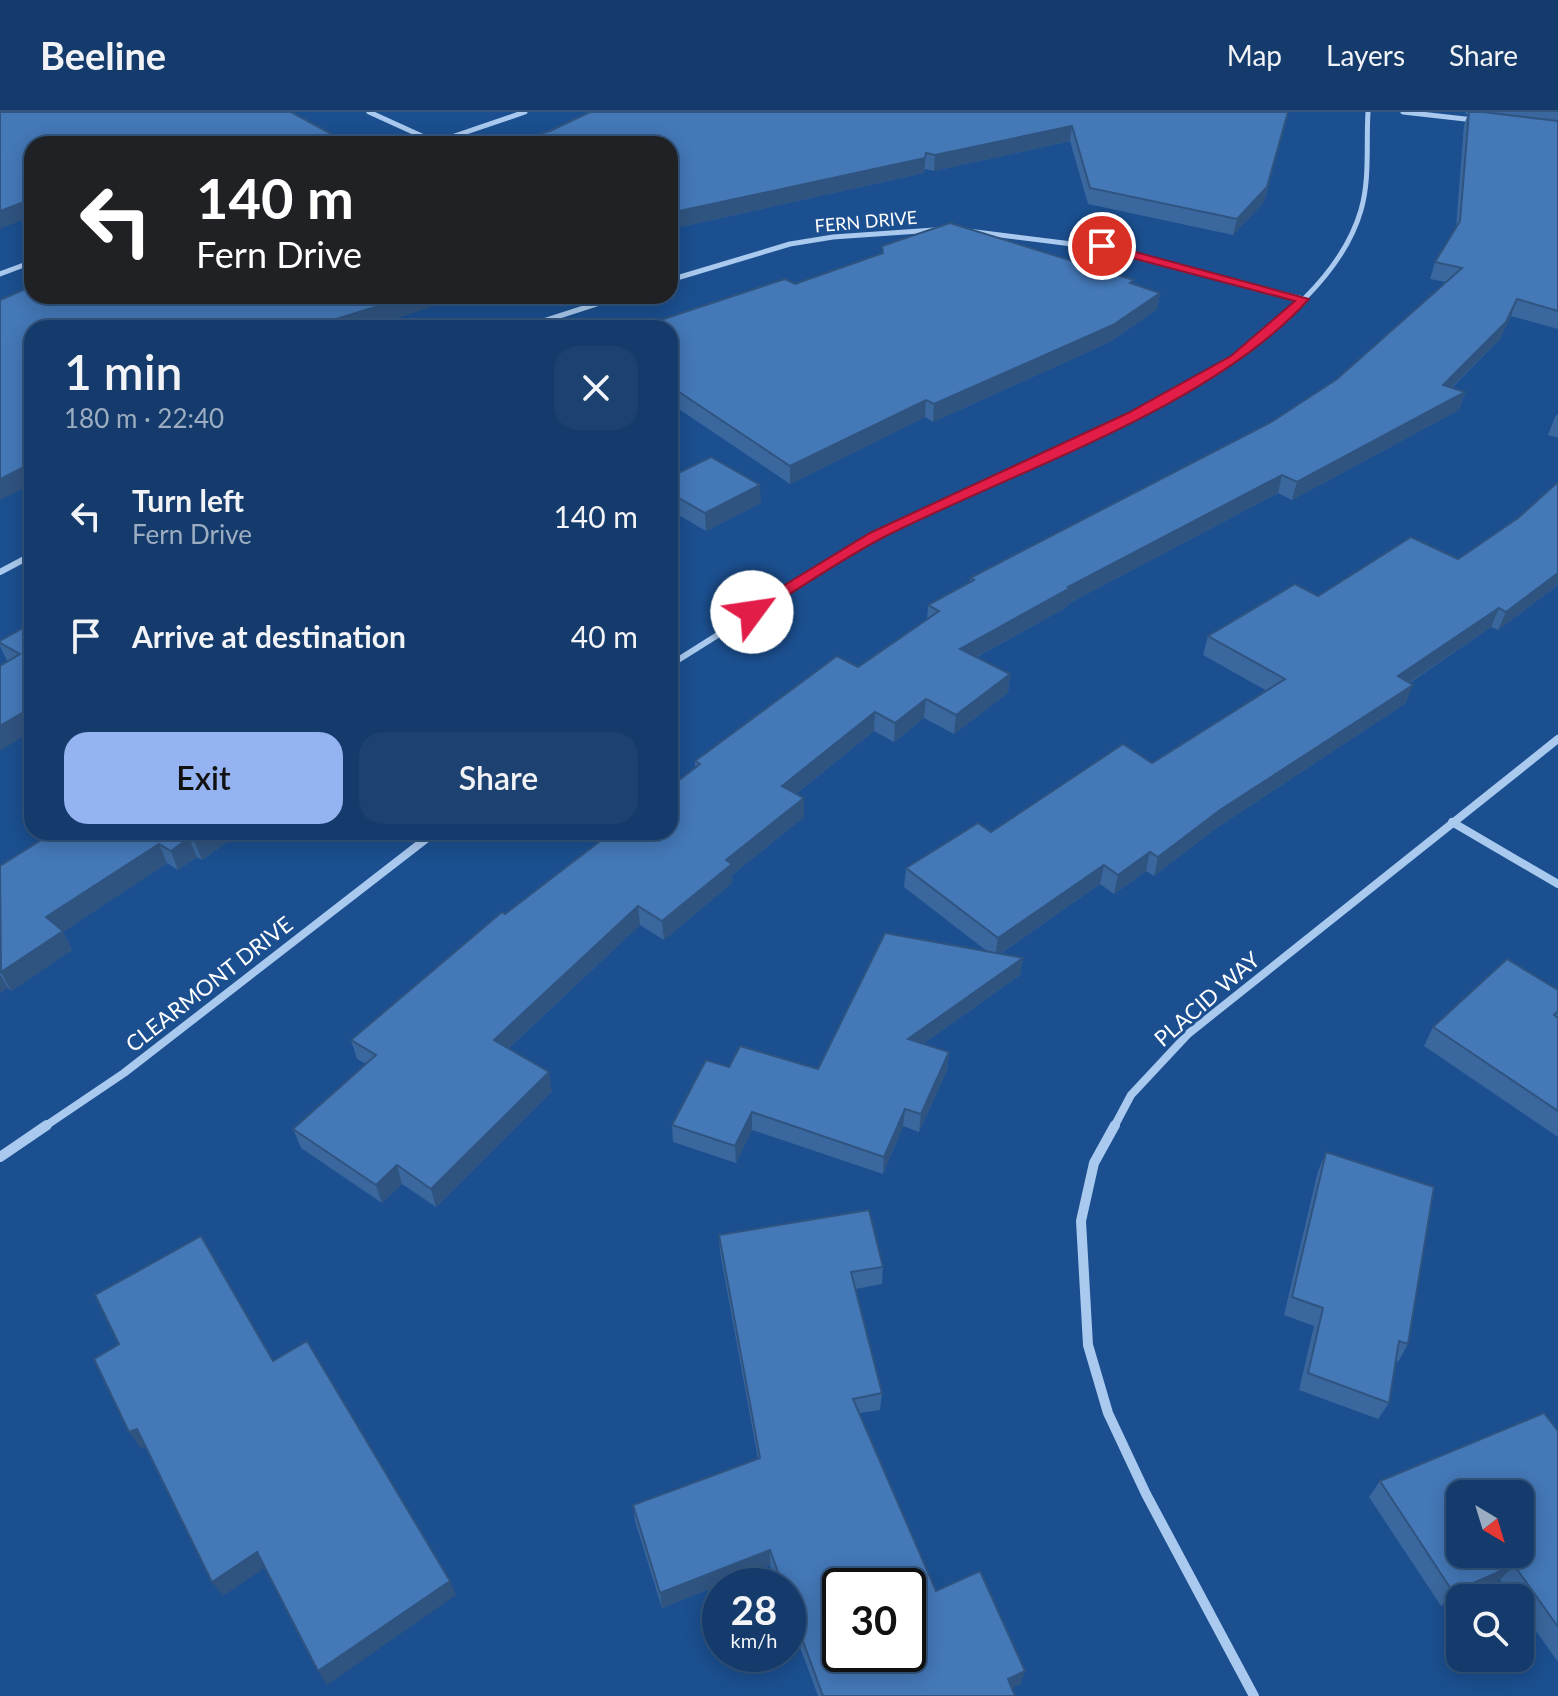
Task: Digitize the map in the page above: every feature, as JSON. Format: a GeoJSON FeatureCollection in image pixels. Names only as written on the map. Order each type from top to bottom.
{"type":"FeatureCollection","features":[{"type":"Feature","properties":{"kind":"street"},"geometry":{"type":"LineString","coordinates":[[369,112],[419,136]]}},
{"type":"Feature","properties":{"kind":"street"},"geometry":{"type":"LineString","coordinates":[[454,136],[525,112]]}},
{"type":"Feature","properties":{"kind":"street"},"geometry":{"type":"LineString","coordinates":[[678,660],[875,536],[1132,415],[1235,358],[1303,299],[1348,241],[1367,191],[1368,112]]}},
{"type":"Feature","properties":{"kind":"street"},"geometry":{"type":"LineString","coordinates":[[1403,112],[1481,121]]}},
{"type":"Feature","properties":{"kind":"street","name":"FERN DRIVE"},"geometry":{"type":"LineString","coordinates":[[678,278],[790,244],[833,237],[938,230]]}},
{"type":"Feature","properties":{"kind":"street"},"geometry":{"type":"LineString","coordinates":[[954,231],[1074,241],[1130,252],[1303,299]]}},
{"type":"Feature","properties":{"kind":"street"},"geometry":{"type":"LineString","coordinates":[[0,274],[24,265]]}},
{"type":"Feature","properties":{"kind":"street"},"geometry":{"type":"LineString","coordinates":[[547,320],[596,304]]}},
{"type":"Feature","properties":{"kind":"street"},"geometry":{"type":"LineString","coordinates":[[0,572],[24,559]]}},
{"type":"Feature","properties":{"kind":"street","name":"PLACID WAY"},"geometry":{"type":"LineString","coordinates":[[1254,1696],[1146,1494],[1108,1413],[1088,1345],[1081,1255],[1081,1221],[1094,1163],[1131,1095],[1188,1034],[1558,739]]}},
{"type":"Feature","properties":{"kind":"street"},"geometry":{"type":"LineString","coordinates":[[1452,822],[1558,884]]}},
{"type":"Feature","properties":{"kind":"street","name":"CLEARMONT DRIVE"},"geometry":{"type":"LineString","coordinates":[[0,1157],[124,1073],[425,840]]}},
{"type":"Feature","properties":{"kind":"building"},"geometry":{"type":"Polygon","coordinates":[[[0,112],[291,112],[335,136],[24,136],[24,202],[0,211],[0,112]]]}},
{"type":"Feature","properties":{"kind":"building"},"geometry":{"type":"Polygon","coordinates":[[[590,112],[1288,112],[1267,187],[1237,219],[1090,188],[1072,126],[935,155],[926,153],[925,158],[678,211],[678,136],[533,136],[590,112]]]}},
{"type":"Feature","properties":{"kind":"building"},"geometry":{"type":"Polygon","coordinates":[[[1469,112],[1558,121],[1558,311],[1517,299],[1506,322],[1443,385],[1465,392],[1297,482],[1282,475],[1068,587],[960,649],[1010,674],[956,715],[926,699],[895,723],[875,712],[782,786],[804,798],[726,860],[732,864],[662,921],[638,906],[494,1040],[549,1072],[431,1189],[397,1165],[376,1185],[293,1129],[376,1055],[351,1040],[502,912],[505,914],[602,840],[678,840],[678,781],[700,764],[695,761],[837,656],[858,667],[939,611],[928,605],[974,580],[970,578],[1273,421],[1337,379],[1462,268],[1435,262],[1460,221],[1469,112]]]}},
{"type":"Feature","properties":{"kind":"building"},"geometry":{"type":"Polygon","coordinates":[[[950,223],[1134,280],[1130,283],[1160,293],[1113,325],[934,404],[926,400],[790,466],[678,391],[678,320],[660,320],[785,279],[795,284],[883,253],[882,246],[950,223]]]}},
{"type":"Feature","properties":{"kind":"building"},"geometry":{"type":"Polygon","coordinates":[[[24,290],[24,304],[385,304],[333,320],[24,320],[24,467],[0,479],[0,300],[24,290]]]}},
{"type":"Feature","properties":{"kind":"building"},"geometry":{"type":"Polygon","coordinates":[[[711,457],[760,485],[705,513],[678,498],[678,473],[711,457]]]}},
{"type":"Feature","properties":{"kind":"building"},"geometry":{"type":"Polygon","coordinates":[[[1558,482],[1558,573],[1506,612],[1499,608],[1398,676],[1413,685],[1220,810],[1158,857],[1150,852],[1118,875],[1104,865],[998,938],[906,868],[978,823],[991,832],[1123,744],[1152,763],[1285,679],[1208,636],[1295,584],[1318,596],[1411,537],[1458,559],[1518,518],[1558,482]]]}},
{"type":"Feature","properties":{"kind":"building"},"geometry":{"type":"Polygon","coordinates":[[[24,628],[24,712],[0,726],[0,666],[20,654],[0,641],[24,628]]]}},
{"type":"Feature","properties":{"kind":"building"},"geometry":{"type":"Polygon","coordinates":[[[41,840],[186,840],[171,851],[159,844],[46,917],[63,931],[1,972],[0,866],[41,840]]]}},
{"type":"Feature","properties":{"kind":"building"},"geometry":{"type":"Polygon","coordinates":[[[885,933],[1023,958],[908,1039],[949,1052],[921,1114],[905,1109],[884,1157],[752,1112],[735,1146],[672,1125],[706,1060],[729,1067],[740,1046],[818,1069],[885,933]]]}},
{"type":"Feature","properties":{"kind":"building"},"geometry":{"type":"Polygon","coordinates":[[[1507,959],[1558,990],[1558,1011],[1554,1015],[1558,1018],[1558,1111],[1433,1027],[1507,959]]]}},
{"type":"Feature","properties":{"kind":"building"},"geometry":{"type":"Polygon","coordinates":[[[1326,1152],[1434,1187],[1408,1344],[1399,1341],[1389,1403],[1308,1373],[1323,1308],[1292,1297],[1326,1152]]]}},
{"type":"Feature","properties":{"kind":"building"},"geometry":{"type":"Polygon","coordinates":[[[869,1210],[883,1267],[851,1272],[882,1393],[853,1399],[936,1591],[980,1571],[1025,1671],[1008,1679],[1015,1696],[823,1696],[806,1649],[806,1568],[776,1568],[770,1550],[724,1568],[702,1568],[702,1577],[660,1593],[633,1505],[760,1458],[719,1235],[869,1210]]]}},
{"type":"Feature","properties":{"kind":"building"},"geometry":{"type":"Polygon","coordinates":[[[201,1236],[273,1361],[307,1341],[450,1581],[318,1671],[257,1552],[212,1582],[137,1429],[129,1432],[94,1359],[119,1344],[95,1295],[201,1236]]]}},
{"type":"Feature","properties":{"kind":"building"},"geometry":{"type":"Polygon","coordinates":[[[1544,1413],[1558,1431],[1558,1627],[1534,1593],[1534,1584],[1527,1584],[1516,1568],[1534,1568],[1534,1480],[1446,1480],[1446,1568],[1507,1568],[1471,1584],[1448,1584],[1380,1481],[1544,1413]]]}},
{"type":"Feature","properties":{"kind":"route"},"geometry":{"type":"LineString","coordinates":[[752,612],[875,536],[1132,415],[1235,358],[1303,299],[1102,246]]}}]}
